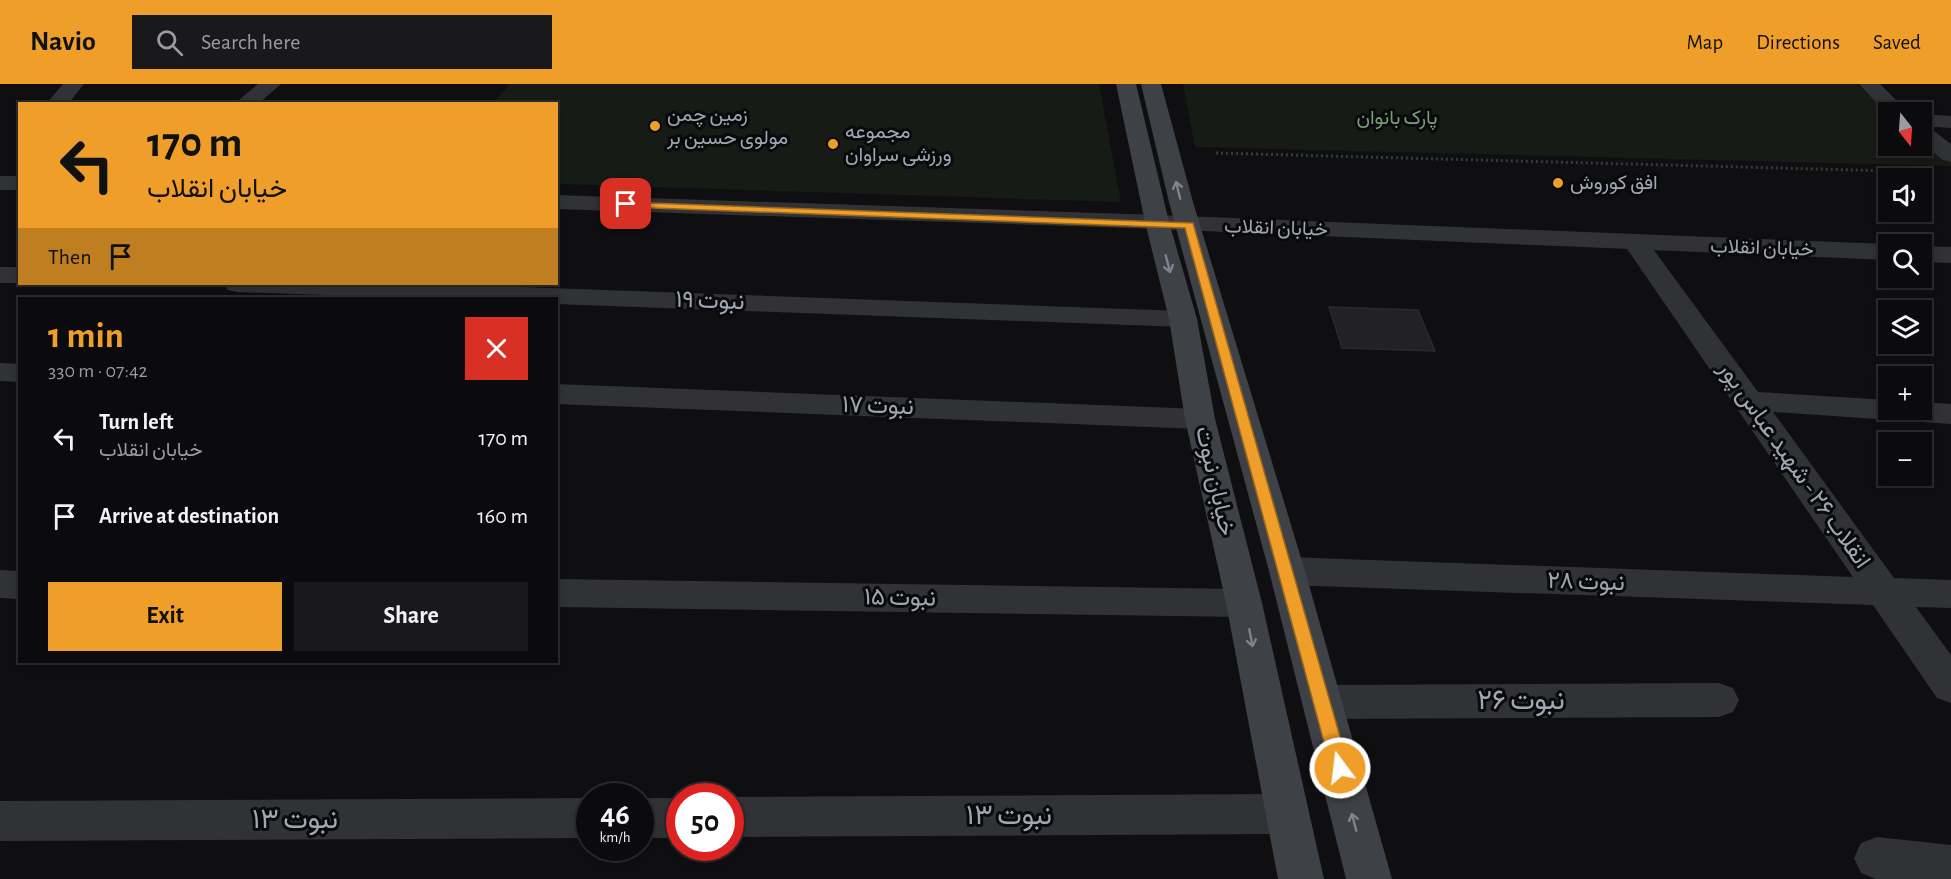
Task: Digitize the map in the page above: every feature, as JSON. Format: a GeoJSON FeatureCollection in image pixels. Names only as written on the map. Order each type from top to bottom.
{"type":"FeatureCollection","features":[{"type":"Feature","properties":{"kind":"main road","name":"خیابان نبوت"},"geometry":{"type":"LineString","coordinates":[[1126,84],[1157,222],[1183,319],[1200,419],[1242,595],[1302,879]]}},
{"type":"Feature","properties":{"kind":"main road","name":"خیابان نبوت"},"geometry":{"type":"LineString","coordinates":[[1151,84],[1181,202],[1190,225],[1289,579],[1369,879]]}},
{"type":"Feature","properties":{"kind":"main road"},"geometry":{"type":"LineString","coordinates":[[1242,595],[1289,579]]}},
{"type":"Feature","properties":{"kind":"street"},"geometry":{"type":"LineString","coordinates":[[58,102],[74,84]]}},
{"type":"Feature","properties":{"kind":"street"},"geometry":{"type":"LineString","coordinates":[[247,102],[271,84]]}},
{"type":"Feature","properties":{"kind":"street"},"geometry":{"type":"LineString","coordinates":[[1869,84],[1887,102]]}},
{"type":"Feature","properties":{"kind":"street"},"geometry":{"type":"LineString","coordinates":[[1932,121],[1951,122]]}},
{"type":"Feature","properties":{"kind":"street"},"geometry":{"type":"LineString","coordinates":[[1932,146],[1945,164]]}},
{"type":"Feature","properties":{"kind":"street"},"geometry":{"type":"LineString","coordinates":[[0,183],[18,183]]}},
{"type":"Feature","properties":{"kind":"street","name":"خیابان انقلاب"},"geometry":{"type":"LineString","coordinates":[[558,202],[1157,222],[1878,252]]}},
{"type":"Feature","properties":{"kind":"street","name":"انقلاب ۲۶ - شهید عباس پور"},"geometry":{"type":"LineString","coordinates":[[1636,243],[1951,686]]}},
{"type":"Feature","properties":{"kind":"street"},"geometry":{"type":"LineString","coordinates":[[1932,254],[1951,255]]}},
{"type":"Feature","properties":{"kind":"street"},"geometry":{"type":"LineString","coordinates":[[0,274],[18,275]]}},
{"type":"Feature","properties":{"kind":"street","name":"نبوت ۱۹"},"geometry":{"type":"LineString","coordinates":[[264,285],[1183,319]]}},
{"type":"Feature","properties":{"kind":"street"},"geometry":{"type":"LineString","coordinates":[[0,372],[18,373]]}},
{"type":"Feature","properties":{"kind":"street","name":"نبوت ۱۷"},"geometry":{"type":"LineString","coordinates":[[558,394],[1200,419]]}},
{"type":"Feature","properties":{"kind":"street"},"geometry":{"type":"LineString","coordinates":[[1749,401],[1951,414]]}},
{"type":"Feature","properties":{"kind":"street","name":"نبوت ۲۸"},"geometry":{"type":"LineString","coordinates":[[1289,579],[1951,594]]}},
{"type":"Feature","properties":{"kind":"street"},"geometry":{"type":"LineString","coordinates":[[0,584],[18,585]]}},
{"type":"Feature","properties":{"kind":"street","name":"نبوت ۱۵"},"geometry":{"type":"LineString","coordinates":[[558,593],[1242,595]]}},
{"type":"Feature","properties":{"kind":"street","name":"نبوت ۲۶"},"geometry":{"type":"LineString","coordinates":[[1322,702],[1719,700]]}},
{"type":"Feature","properties":{"kind":"street","name":"نبوت ۱۳"},"geometry":{"type":"LineString","coordinates":[[744,817],[1287,814]]}},
{"type":"Feature","properties":{"kind":"street","name":"نبوت ۱۳"},"geometry":{"type":"LineString","coordinates":[[0,821],[576,818]]}},
{"type":"Feature","properties":{"kind":"street"},"geometry":{"type":"LineString","coordinates":[[1877,858],[1951,867]]}},
{"type":"Feature","properties":{"kind":"path"},"geometry":{"type":"LineString","coordinates":[[1215,153],[1945,164]]}},
{"type":"Feature","properties":{"kind":"green space","name":"مجموعه ورزشی سراوان"},"geometry":{"type":"Polygon","coordinates":[[[510,84],[1099,84],[1121,202],[558,184],[558,102],[494,102],[510,84]]]}},
{"type":"Feature","properties":{"kind":"green space","name":"پارک بانوان"},"geometry":{"type":"Polygon","coordinates":[[[1183,84],[1856,84],[1879,102],[1878,156],[1932,156],[1932,144],[1951,159],[1951,166],[1195,147],[1183,84]]]}},
{"type":"Feature","properties":{"kind":"building"},"geometry":{"type":"Polygon","coordinates":[[[1329,307],[1418,310],[1435,351],[1342,348],[1329,307]]]}},
{"type":"Feature","properties":{"kind":"place","name":"زمین چمن مولوی حسین بر"},"geometry":{"type":"Point","coordinates":[655,126]}},
{"type":"Feature","properties":{"kind":"place","name":"مجموعه ورزشی سراوان"},"geometry":{"type":"Point","coordinates":[833,144]}},
{"type":"Feature","properties":{"kind":"place","name":"افق کوروش"},"geometry":{"type":"Point","coordinates":[1558,183]}},
{"type":"Feature","properties":{"kind":"route"},"geometry":{"type":"LineString","coordinates":[[626,204],[1190,225],[1340,768]]}}]}
